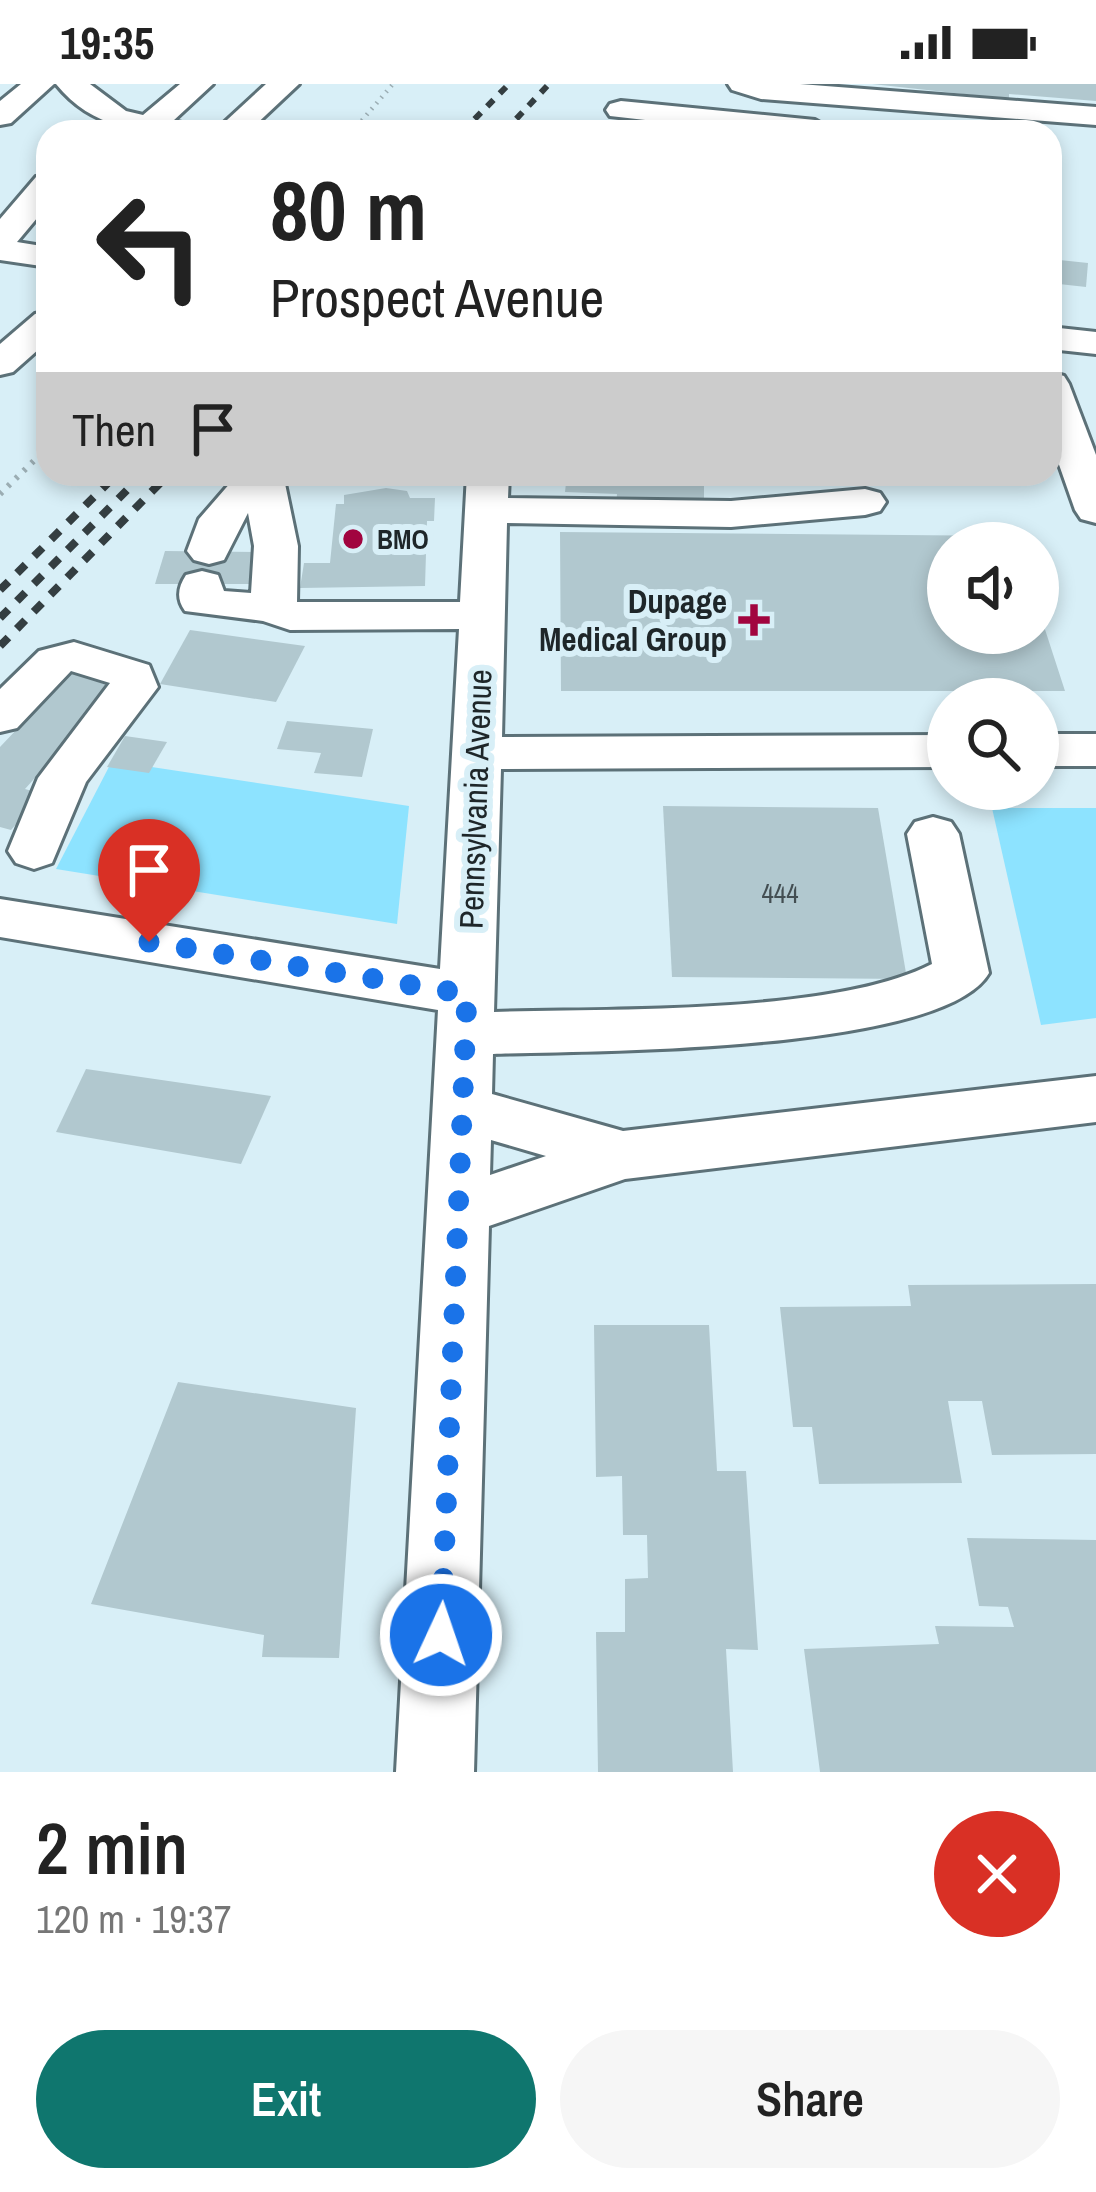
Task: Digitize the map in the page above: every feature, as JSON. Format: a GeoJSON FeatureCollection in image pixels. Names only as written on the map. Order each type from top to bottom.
{"type":"FeatureCollection","features":[{"type":"Feature","properties":{"kind":"street"},"geometry":{"type":"LineString","coordinates":[[0,116],[39,84]]}},
{"type":"Feature","properties":{"kind":"street"},"geometry":{"type":"LineString","coordinates":[[71,84],[101,120]]}},
{"type":"Feature","properties":{"kind":"street"},"geometry":{"type":"LineString","coordinates":[[171,120],[198,84]]}},
{"type":"Feature","properties":{"kind":"street"},"geometry":{"type":"LineString","coordinates":[[244,120],[284,84]]}},
{"type":"Feature","properties":{"kind":"street"},"geometry":{"type":"LineString","coordinates":[[613,120],[640,84]]}},
{"type":"Feature","properties":{"kind":"street"},"geometry":{"type":"LineString","coordinates":[[743,84],[761,90],[1096,116]]}},
{"type":"Feature","properties":{"kind":"street"},"geometry":{"type":"LineString","coordinates":[[0,240],[36,198]]}},
{"type":"Feature","properties":{"kind":"street"},"geometry":{"type":"LineString","coordinates":[[0,250],[36,255]]}},
{"type":"Feature","properties":{"kind":"street"},"geometry":{"type":"LineString","coordinates":[[0,364],[36,315]]}},
{"type":"Feature","properties":{"kind":"street"},"geometry":{"type":"LineString","coordinates":[[1062,339],[1096,343]]}},
{"type":"Feature","properties":{"kind":"street"},"geometry":{"type":"LineString","coordinates":[[1069,403],[1076,484]]}},
{"type":"Feature","properties":{"kind":"street"},"geometry":{"type":"LineString","coordinates":[[250,486],[220,519],[201,602],[272,608],[290,616],[482,616]]}},
{"type":"Feature","properties":{"kind":"street"},"geometry":{"type":"LineString","coordinates":[[264,486],[276,546],[272,608]]}},
{"type":"Feature","properties":{"kind":"street"},"geometry":{"type":"LineString","coordinates":[[487,492],[731,514],[866,502]]}},
{"type":"Feature","properties":{"kind":"street","name":"Pennsylvania Avenue"},"geometry":{"type":"LineString","coordinates":[[435,1772],[487,492]]}},
{"type":"Feature","properties":{"kind":"street"},"geometry":{"type":"LineString","coordinates":[[0,717],[55,661],[74,656],[132,675],[134,687],[17,846],[44,860],[6,919],[466,1014],[842,1014],[944,989],[961,973],[933,834]]}},
{"type":"Feature","properties":{"kind":"street"},"geometry":{"type":"LineString","coordinates":[[1059,750],[1096,750]]}},
{"type":"Feature","properties":{"kind":"street"},"geometry":{"type":"LineString","coordinates":[[476,753],[927,751]]}},
{"type":"Feature","properties":{"kind":"street"},"geometry":{"type":"LineString","coordinates":[[458,1211],[623,1155],[1096,1099]]}},
{"type":"Feature","properties":{"kind":"street"},"geometry":{"type":"LineString","coordinates":[[462,1109],[623,1155]]}},
{"type":"Feature","properties":{"kind":"path"},"geometry":{"type":"LineString","coordinates":[[362,120],[393,84]]}},
{"type":"Feature","properties":{"kind":"path"},"geometry":{"type":"LineString","coordinates":[[0,494],[36,459]]}},
{"type":"Feature","properties":{"kind":"shaded area"},"geometry":{"type":"Polygon","coordinates":[[[112,761],[409,806],[397,924],[56,869],[112,761]]]}},
{"type":"Feature","properties":{"kind":"shaded area"},"geometry":{"type":"Polygon","coordinates":[[[1096,808],[1096,1018],[1041,1025],[992,810],[1096,808]]]}},
{"type":"Feature","properties":{"kind":"building"},"geometry":{"type":"Polygon","coordinates":[[[872,84],[1096,84],[1096,101],[1009,94],[1009,99],[872,84]]]}},
{"type":"Feature","properties":{"kind":"building"},"geometry":{"type":"Polygon","coordinates":[[[1062,260],[1088,263],[1086,287],[1062,284],[1062,260]]]}},
{"type":"Feature","properties":{"kind":"building"},"geometry":{"type":"Polygon","coordinates":[[[566,486],[704,486],[704,504],[616,505],[617,494],[565,492],[566,486]]]}},
{"type":"Feature","properties":{"kind":"building"},"geometry":{"type":"Polygon","coordinates":[[[386,488],[407,491],[410,498],[435,498],[434,521],[427,521],[425,586],[300,588],[304,563],[330,563],[336,504],[344,504],[344,495],[386,488]]]}},
{"type":"Feature","properties":{"kind":"building","name":"Dupage Medical Group"},"geometry":{"type":"Polygon","coordinates":[[[560,532],[927,535],[927,654],[1053,654],[1065,691],[1059,691],[1059,678],[927,678],[927,691],[561,691],[560,532]]]}},
{"type":"Feature","properties":{"kind":"building"},"geometry":{"type":"Polygon","coordinates":[[[165,551],[256,552],[250,584],[155,584],[165,551]]]}},
{"type":"Feature","properties":{"kind":"building"},"geometry":{"type":"Polygon","coordinates":[[[190,630],[305,646],[276,702],[160,684],[190,630]]]}},
{"type":"Feature","properties":{"kind":"building"},"geometry":{"type":"Polygon","coordinates":[[[74,669],[121,682],[25,789],[43,794],[11,830],[0,827],[0,747],[74,669]]]}},
{"type":"Feature","properties":{"kind":"building"},"geometry":{"type":"Polygon","coordinates":[[[287,721],[373,729],[362,777],[314,773],[321,753],[277,749],[287,721]]]}},
{"type":"Feature","properties":{"kind":"building"},"geometry":{"type":"Polygon","coordinates":[[[125,736],[167,742],[149,773],[107,767],[125,736]]]}},
{"type":"Feature","properties":{"kind":"building"},"geometry":{"type":"Polygon","coordinates":[[[663,806],[878,808],[907,979],[672,977],[663,806]]]}},
{"type":"Feature","properties":{"kind":"building"},"geometry":{"type":"Polygon","coordinates":[[[86,1069],[271,1096],[241,1164],[56,1132],[86,1069]]]}},
{"type":"Feature","properties":{"kind":"building"},"geometry":{"type":"Polygon","coordinates":[[[1096,1284],[1096,1454],[992,1455],[982,1401],[948,1401],[962,1483],[819,1484],[812,1427],[793,1427],[780,1307],[911,1306],[908,1285],[1096,1284]]]}},
{"type":"Feature","properties":{"kind":"building"},"geometry":{"type":"Polygon","coordinates":[[[594,1325],[709,1325],[717,1471],[746,1471],[758,1650],[726,1649],[733,1772],[598,1772],[596,1632],[625,1632],[625,1579],[648,1578],[647,1535],[623,1535],[622,1476],[596,1477],[594,1325]]]}},
{"type":"Feature","properties":{"kind":"building"},"geometry":{"type":"Polygon","coordinates":[[[178,1382],[356,1408],[339,1658],[262,1657],[264,1635],[91,1604],[178,1382]]]}},
{"type":"Feature","properties":{"kind":"building"},"geometry":{"type":"Polygon","coordinates":[[[967,1538],[1096,1540],[1096,1772],[820,1772],[804,1649],[939,1644],[935,1626],[1014,1627],[1008,1607],[979,1606],[967,1538]]]}},
{"type":"Feature","properties":{"kind":"railway"},"geometry":{"type":"LineString","coordinates":[[474,120],[509,84]]}},
{"type":"Feature","properties":{"kind":"railway"},"geometry":{"type":"LineString","coordinates":[[515,120],[549,84]]}},
{"type":"Feature","properties":{"kind":"railway"},"geometry":{"type":"LineString","coordinates":[[0,590],[105,486]]}},
{"type":"Feature","properties":{"kind":"railway"},"geometry":{"type":"LineString","coordinates":[[0,618],[131,486]]}},
{"type":"Feature","properties":{"kind":"railway"},"geometry":{"type":"LineString","coordinates":[[0,646],[157,486]]}},
{"type":"Feature","properties":{"kind":"place","name":"BMO"},"geometry":{"type":"Point","coordinates":[353,539]}},
{"type":"Feature","properties":{"kind":"place","name":"Dupage Medical Group"},"geometry":{"type":"Point","coordinates":[754,620]}},
{"type":"Feature","properties":{"kind":"route"},"geometry":{"type":"LineString","coordinates":[[149,942],[467,994],[441,1635]]}}]}
